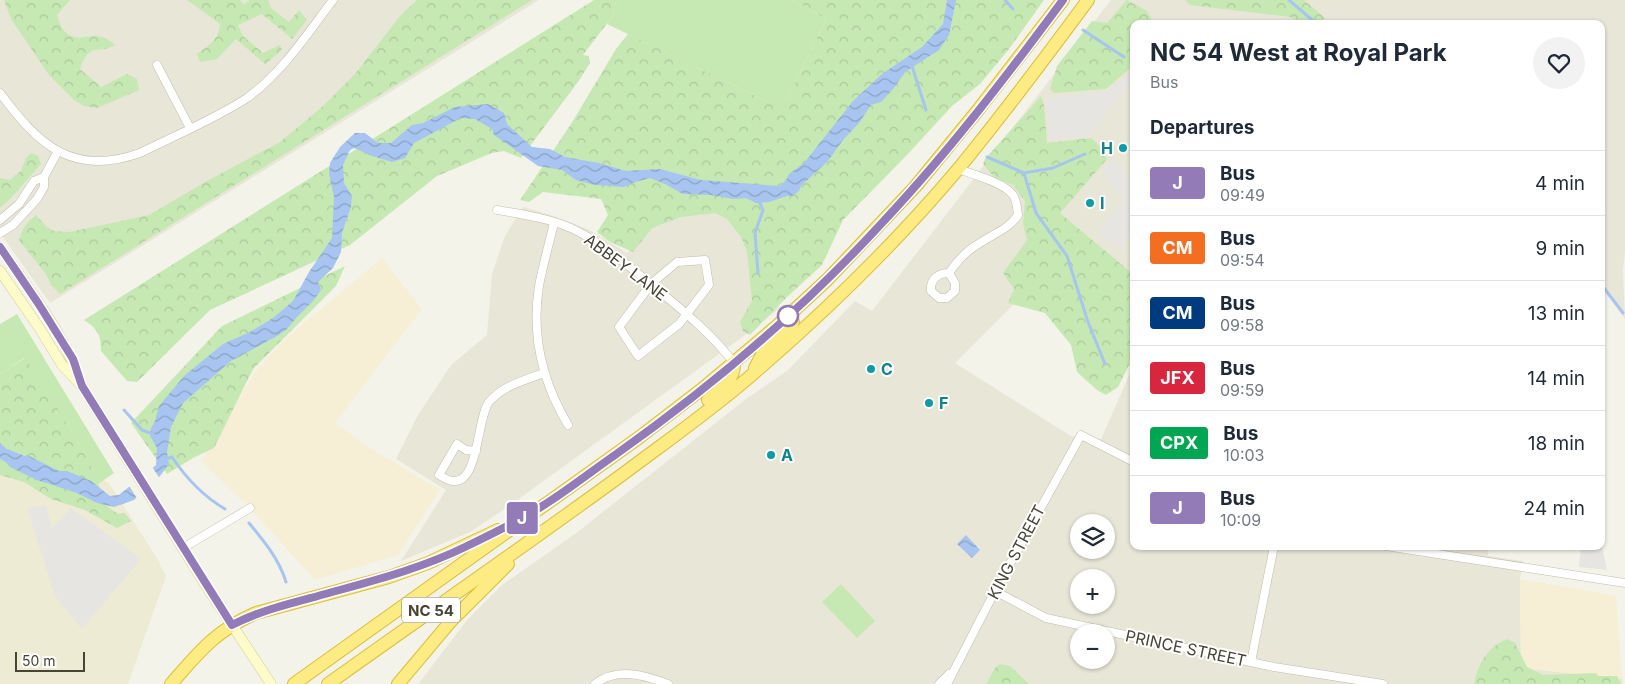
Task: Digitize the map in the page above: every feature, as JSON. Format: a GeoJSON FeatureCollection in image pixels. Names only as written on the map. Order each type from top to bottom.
{"type":"FeatureCollection","features":[{"type":"Feature","properties":{"kind":"highway","name":"NC 54"},"geometry":{"type":"LineString","coordinates":[[294,684],[668,416],[734,363],[803,302],[895,210],[947,150],[1063,0]]}},
{"type":"Feature","properties":{"kind":"highway","name":"NC 54"},"geometry":{"type":"LineString","coordinates":[[328,684],[474,579],[535,538],[665,443],[754,374],[851,284],[898,236],[958,169],[1084,3]]}},
{"type":"Feature","properties":{"kind":"highway"},"geometry":{"type":"LineString","coordinates":[[754,374],[757,362],[764,352],[822,294],[850,256]]}},
{"type":"Feature","properties":{"kind":"highway"},"geometry":{"type":"LineString","coordinates":[[665,443],[729,381],[733,375],[734,363]]}},
{"type":"Feature","properties":{"kind":"highway"},"geometry":{"type":"LineString","coordinates":[[170,684],[208,643],[232,625],[256,614],[428,564],[536,510]]}},
{"type":"Feature","properties":{"kind":"highway"},"geometry":{"type":"LineString","coordinates":[[398,684],[465,605],[535,538]]}},
{"type":"Feature","properties":{"kind":"main road"},"geometry":{"type":"LineString","coordinates":[[0,247],[73,359],[82,386]]}},
{"type":"Feature","properties":{"kind":"main road"},"geometry":{"type":"LineString","coordinates":[[0,271],[62,365],[82,386],[182,548],[271,684]]}},
{"type":"Feature","properties":{"kind":"street"},"geometry":{"type":"LineString","coordinates":[[0,93],[30,131],[58,151],[80,159],[94,161],[123,159],[140,153],[247,98],[291,56],[333,0]]}},
{"type":"Feature","properties":{"kind":"street"},"geometry":{"type":"LineString","coordinates":[[157,65],[190,128]]}},
{"type":"Feature","properties":{"kind":"street"},"geometry":{"type":"LineString","coordinates":[[0,233],[12,225],[37,199],[44,187],[44,177],[58,151]]}},
{"type":"Feature","properties":{"kind":"street"},"geometry":{"type":"LineString","coordinates":[[949,273],[962,257],[978,244],[1009,226],[1018,215],[1015,200],[1010,191],[958,169]]}},
{"type":"Feature","properties":{"kind":"street"},"geometry":{"type":"LineString","coordinates":[[0,220],[19,204],[34,181],[44,177]]}},
{"type":"Feature","properties":{"kind":"street","name":"ABBEY LANE"},"geometry":{"type":"LineString","coordinates":[[497,210],[569,227],[608,249],[687,313],[723,348],[734,363]]}},
{"type":"Feature","properties":{"kind":"street"},"geometry":{"type":"LineString","coordinates":[[554,223],[539,286],[536,310],[538,338],[544,373],[568,425]]}},
{"type":"Feature","properties":{"kind":"street"},"geometry":{"type":"LineString","coordinates":[[705,260],[709,285],[679,324],[638,356],[619,326],[651,284],[677,262],[705,260]]}},
{"type":"Feature","properties":{"kind":"street"},"geometry":{"type":"LineString","coordinates":[[476,451],[466,450],[457,444],[439,475],[452,481],[457,481],[464,477],[472,465],[476,451],[485,409],[494,396],[514,385],[544,373]]}},
{"type":"Feature","properties":{"kind":"street","name":"KING STREET"},"geometry":{"type":"LineString","coordinates":[[954,669],[1081,435],[1130,460]]}},
{"type":"Feature","properties":{"kind":"street"},"geometry":{"type":"LineString","coordinates":[[182,548],[250,508]]}},
{"type":"Feature","properties":{"kind":"street"},"geometry":{"type":"LineString","coordinates":[[1251,662],[1273,550]]}},
{"type":"Feature","properties":{"kind":"street"},"geometry":{"type":"LineString","coordinates":[[1412,550],[1625,583]]}},
{"type":"Feature","properties":{"kind":"street","name":"PRINCE STREET"},"geometry":{"type":"LineString","coordinates":[[995,591],[1046,618],[1251,662],[1342,679],[1383,684]]}},
{"type":"Feature","properties":{"kind":"street"},"geometry":{"type":"LineString","coordinates":[[939,684],[954,669]]}},
{"type":"Feature","properties":{"kind":"street"},"geometry":{"type":"LineString","coordinates":[[947,684],[954,669]]}},
{"type":"Feature","properties":{"kind":"street"},"geometry":{"type":"LineString","coordinates":[[596,684],[610,676],[629,673],[668,684]]}},
{"type":"Feature","properties":{"kind":"shaded area"},"geometry":{"type":"Polygon","coordinates":[[[0,0],[539,0],[50,303],[0,233],[0,0]]]}},
{"type":"Feature","properties":{"kind":"shaded area"},"geometry":{"type":"Polygon","coordinates":[[[1111,0],[1625,0],[1625,252],[1623,270],[1625,319],[1605,292],[1605,20],[1130,20],[1130,283],[1023,295],[955,363],[1071,436],[1101,439],[1130,373],[1130,550],[1489,550],[1488,556],[1523,561],[1520,579],[1521,668],[1622,679],[1623,684],[418,684],[468,619],[502,585],[575,534],[746,399],[787,371],[855,301],[872,311],[1111,0]]]}},
{"type":"Feature","properties":{"kind":"shaded area"},"geometry":{"type":"Polygon","coordinates":[[[1130,72],[1130,88],[1111,105],[1091,135],[1049,140],[1047,98],[1107,92],[1130,72]]]}},
{"type":"Feature","properties":{"kind":"shaded area"},"geometry":{"type":"Polygon","coordinates":[[[1114,156],[1130,183],[1130,234],[1120,248],[1098,233],[1127,193],[1124,192],[1120,196],[1102,172],[1114,156]]]}},
{"type":"Feature","properties":{"kind":"shaded area"},"geometry":{"type":"Polygon","coordinates":[[[523,207],[551,215],[590,230],[627,253],[650,222],[721,210],[749,236],[756,283],[780,308],[509,506],[470,532],[401,561],[446,490],[396,459],[418,415],[451,365],[487,335],[492,274],[505,236],[523,207]]]}},
{"type":"Feature","properties":{"kind":"shaded area"},"geometry":{"type":"Polygon","coordinates":[[[382,258],[422,309],[335,423],[370,448],[440,490],[398,555],[315,580],[250,508],[201,461],[256,371],[283,341],[382,258]]]}},
{"type":"Feature","properties":{"kind":"shaded area"},"geometry":{"type":"Polygon","coordinates":[[[0,446],[62,457],[109,483],[155,555],[166,576],[128,684],[0,684],[0,446]]]}},
{"type":"Feature","properties":{"kind":"shaded area"},"geometry":{"type":"Polygon","coordinates":[[[46,506],[52,529],[71,508],[141,559],[82,629],[55,596],[27,508],[46,506]]]}},
{"type":"Feature","properties":{"kind":"shaded area"},"geometry":{"type":"Polygon","coordinates":[[[1581,550],[1603,550],[1607,570],[1579,567],[1581,550]]]}},
{"type":"Feature","properties":{"kind":"shaded area"},"geometry":{"type":"Polygon","coordinates":[[[1520,579],[1616,596],[1622,679],[1521,668],[1520,579]]]}},
{"type":"Feature","properties":{"kind":"green space"},"geometry":{"type":"Polygon","coordinates":[[[4,0],[70,0],[57,15],[66,33],[79,38],[102,37],[115,45],[91,52],[83,60],[80,69],[101,87],[127,74],[137,79],[139,90],[97,108],[84,106],[74,100],[49,75],[11,19],[4,0]]]}},
{"type":"Feature","properties":{"kind":"green space"},"geometry":{"type":"Polygon","coordinates":[[[187,0],[240,0],[244,5],[250,0],[268,0],[271,8],[289,22],[299,10],[307,20],[292,39],[262,14],[238,25],[243,36],[263,53],[280,45],[282,50],[265,64],[236,39],[217,59],[200,62],[197,54],[215,38],[220,24],[187,0]]]}},
{"type":"Feature","properties":{"kind":"green space"},"geometry":{"type":"Polygon","coordinates":[[[417,0],[532,0],[60,294],[51,285],[46,274],[19,240],[25,226],[36,215],[47,227],[54,231],[70,232],[149,215],[280,142],[322,107],[355,74],[400,16],[417,0]]]}},
{"type":"Feature","properties":{"kind":"green space"},"geometry":{"type":"Polygon","coordinates":[[[594,0],[616,0],[612,17],[583,55],[589,56],[590,63],[578,82],[521,158],[504,151],[492,153],[437,176],[350,245],[210,310],[137,382],[127,381],[101,351],[98,333],[93,326],[84,320],[594,0]]]}},
{"type":"Feature","properties":{"kind":"green space"},"geometry":{"type":"Polygon","coordinates":[[[616,0],[792,0],[826,19],[789,96],[781,103],[770,103],[607,24],[612,17],[616,0]]]}},
{"type":"Feature","properties":{"kind":"green space"},"geometry":{"type":"Polygon","coordinates":[[[792,0],[1044,0],[1009,49],[980,84],[952,106],[843,220],[822,265],[750,335],[743,331],[740,322],[752,301],[747,251],[741,237],[727,219],[715,213],[681,217],[652,228],[633,252],[610,242],[597,232],[608,215],[601,199],[543,192],[529,202],[520,200],[571,124],[616,49],[628,34],[770,103],[781,103],[789,96],[826,19],[792,0]]]}},
{"type":"Feature","properties":{"kind":"green space"},"geometry":{"type":"Polygon","coordinates":[[[1127,0],[1147,11],[1152,20],[1130,20],[1130,68],[1106,89],[1054,93],[1050,89],[1057,66],[1092,21],[1107,23],[1127,0]]]}},
{"type":"Feature","properties":{"kind":"green space"},"geometry":{"type":"Polygon","coordinates":[[[1185,0],[1304,0],[1325,18],[1323,20],[1296,20],[1290,17],[1190,5],[1185,0]]]}},
{"type":"Feature","properties":{"kind":"green space"},"geometry":{"type":"Polygon","coordinates":[[[1041,96],[1044,105],[1047,143],[1091,138],[1102,148],[1107,159],[1060,213],[1130,272],[1130,363],[1118,387],[1106,395],[1097,390],[1077,372],[1071,345],[1045,313],[1008,303],[1014,289],[1003,273],[1027,240],[1023,224],[1025,201],[1013,185],[994,177],[983,164],[985,159],[1041,96]]]}},
{"type":"Feature","properties":{"kind":"green space"},"geometry":{"type":"Polygon","coordinates":[[[31,153],[38,156],[41,164],[0,208],[0,178],[10,180],[21,171],[26,158],[31,153]]]}},
{"type":"Feature","properties":{"kind":"green space"},"geometry":{"type":"Polygon","coordinates":[[[345,266],[336,286],[253,369],[214,448],[167,474],[131,423],[222,326],[345,266]]]}},
{"type":"Feature","properties":{"kind":"green space"},"geometry":{"type":"Polygon","coordinates":[[[17,314],[114,473],[98,484],[84,450],[24,358],[0,374],[0,324],[17,314]]]}},
{"type":"Feature","properties":{"kind":"green space"},"geometry":{"type":"Polygon","coordinates":[[[25,358],[84,450],[108,507],[118,514],[125,513],[131,521],[117,528],[85,510],[51,499],[24,482],[0,475],[0,374],[25,358]]]}},
{"type":"Feature","properties":{"kind":"green space"},"geometry":{"type":"Polygon","coordinates":[[[841,584],[875,621],[857,638],[822,602],[841,584]]]}},
{"type":"Feature","properties":{"kind":"green space"},"geometry":{"type":"Polygon","coordinates":[[[1507,639],[1515,643],[1527,667],[1543,675],[1595,673],[1599,676],[1617,676],[1621,684],[1474,684],[1481,663],[1489,651],[1507,639]]]}},
{"type":"Feature","properties":{"kind":"green space"},"geometry":{"type":"Polygon","coordinates":[[[1000,664],[1010,666],[1029,684],[986,684],[995,668],[1000,664]]]}},
{"type":"Feature","properties":{"kind":"water"},"geometry":{"type":"Polygon","coordinates":[[[947,0],[956,0],[949,35],[939,50],[905,72],[881,102],[871,105],[828,161],[801,186],[799,191],[792,196],[769,202],[756,203],[746,198],[733,199],[711,195],[683,194],[650,178],[624,187],[595,185],[576,180],[562,170],[538,166],[494,135],[492,129],[475,119],[461,118],[414,143],[405,158],[392,162],[354,148],[350,150],[343,165],[344,183],[352,196],[351,207],[342,233],[341,252],[333,268],[318,282],[321,290],[287,329],[231,361],[183,403],[171,427],[167,452],[169,464],[160,476],[134,500],[114,507],[97,503],[77,493],[37,480],[10,467],[0,459],[0,443],[7,449],[25,456],[27,455],[59,471],[67,471],[91,481],[110,496],[119,495],[156,465],[157,448],[150,436],[159,406],[184,376],[223,344],[250,332],[273,318],[293,301],[309,272],[332,238],[334,197],[329,174],[330,163],[340,147],[355,133],[365,133],[378,143],[391,143],[412,125],[423,123],[455,107],[488,104],[504,113],[507,124],[532,147],[550,149],[565,157],[599,163],[626,171],[660,169],[701,180],[780,186],[789,174],[804,163],[853,101],[882,74],[922,47],[943,24],[947,0]]]}},
{"type":"Feature","properties":{"kind":"water"},"geometry":{"type":"Polygon","coordinates":[[[966,535],[980,550],[972,558],[957,544],[966,535]]]}},
{"type":"Feature","properties":{"kind":"pier"},"geometry":{"type":"Polygon","coordinates":[[[151,465],[160,479],[138,500],[128,484],[151,465]]]}},
{"type":"Feature","properties":{"kind":"waterway"},"geometry":{"type":"LineString","coordinates":[[1005,0],[1013,9]]}},
{"type":"Feature","properties":{"kind":"waterway"},"geometry":{"type":"LineString","coordinates":[[1289,0],[1312,20]]}},
{"type":"Feature","properties":{"kind":"waterway"},"geometry":{"type":"LineString","coordinates":[[1083,30],[1124,57]]}},
{"type":"Feature","properties":{"kind":"waterway"},"geometry":{"type":"LineString","coordinates":[[911,63],[926,110]]}},
{"type":"Feature","properties":{"kind":"waterway"},"geometry":{"type":"LineString","coordinates":[[1024,173],[1053,168],[1085,154]]}},
{"type":"Feature","properties":{"kind":"waterway"},"geometry":{"type":"LineString","coordinates":[[987,157],[1024,173],[1036,213],[1067,256],[1088,322],[1105,364]]}},
{"type":"Feature","properties":{"kind":"waterway"},"geometry":{"type":"LineString","coordinates":[[758,199],[763,210],[755,233],[758,273]]}},
{"type":"Feature","properties":{"kind":"waterway"},"geometry":{"type":"LineString","coordinates":[[1605,289],[1623,313]]}},
{"type":"Feature","properties":{"kind":"waterway"},"geometry":{"type":"LineString","coordinates":[[124,410],[142,430],[153,434]]}},
{"type":"Feature","properties":{"kind":"waterway"},"geometry":{"type":"LineString","coordinates":[[165,459],[172,457],[196,486],[225,509]]}},
{"type":"Feature","properties":{"kind":"waterway"},"geometry":{"type":"LineString","coordinates":[[249,523],[275,558],[286,582]]}},
{"type":"Feature","properties":{"kind":"bus line","name":"J"},"geometry":{"type":"LineString","coordinates":[[0,247],[63,342],[73,359],[82,386],[232,625],[243,619],[280,606],[428,564],[464,547],[536,510],[668,416],[778,326],[827,280],[881,224],[947,150],[1063,0]]}},
{"type":"Feature","properties":{"kind":"place","name":"H"},"geometry":{"type":"Point","coordinates":[1123,148]}},
{"type":"Feature","properties":{"kind":"place","name":"I"},"geometry":{"type":"Point","coordinates":[1090,203]}},
{"type":"Feature","properties":{"kind":"place","name":"C"},"geometry":{"type":"Point","coordinates":[871,369]}},
{"type":"Feature","properties":{"kind":"place","name":"F"},"geometry":{"type":"Point","coordinates":[929,403]}},
{"type":"Feature","properties":{"kind":"place","name":"A"},"geometry":{"type":"Point","coordinates":[771,455]}}]}
